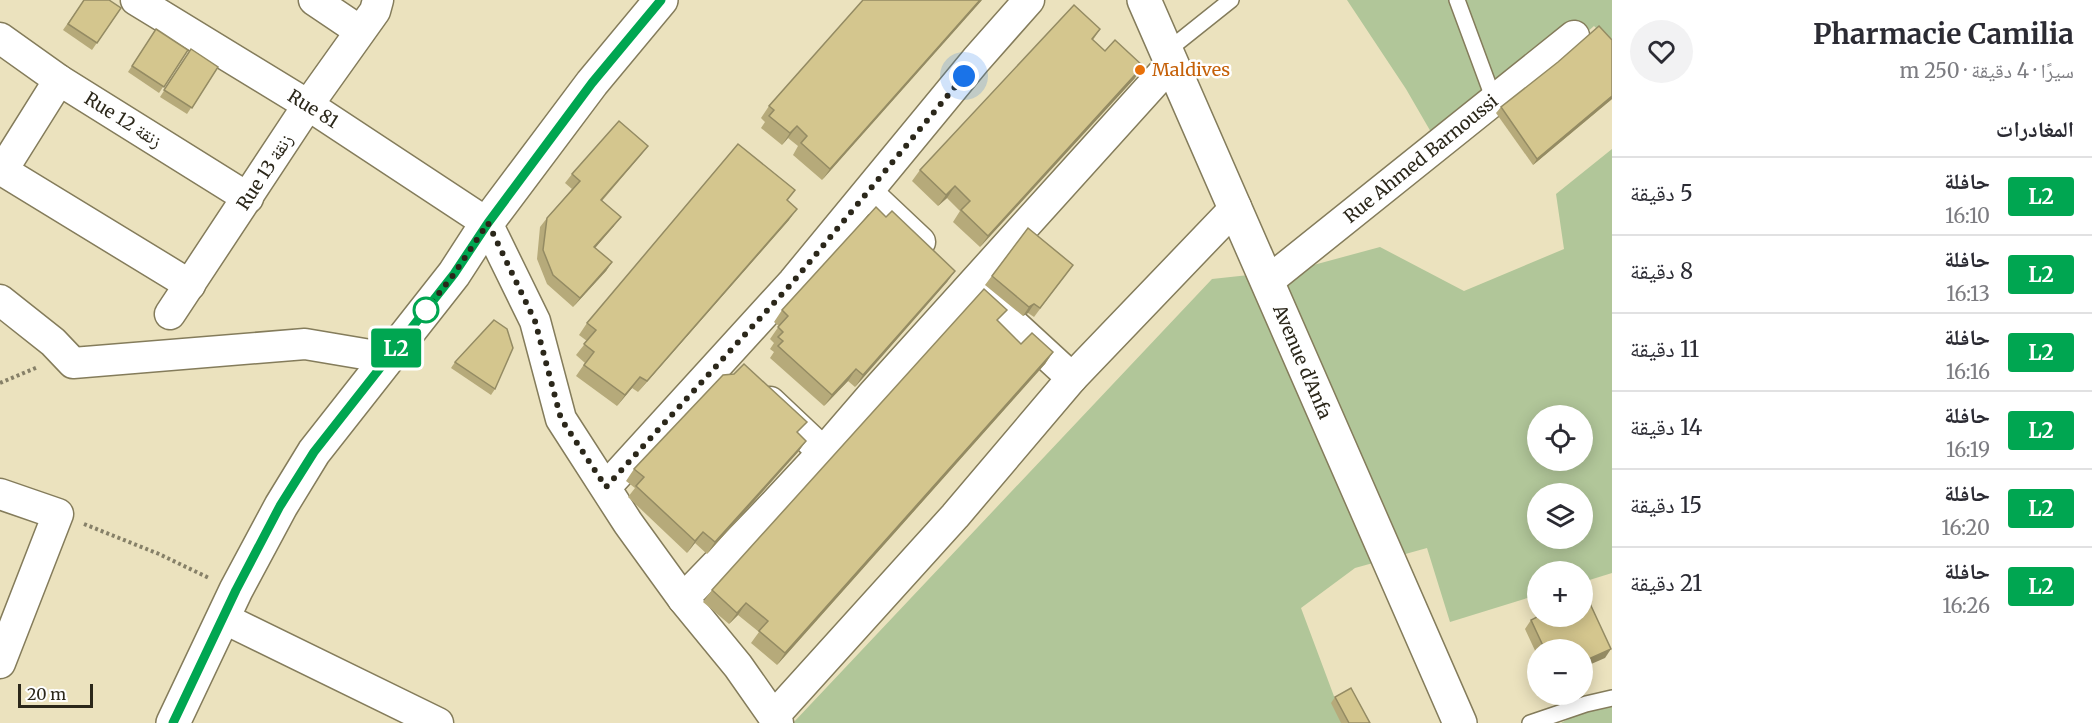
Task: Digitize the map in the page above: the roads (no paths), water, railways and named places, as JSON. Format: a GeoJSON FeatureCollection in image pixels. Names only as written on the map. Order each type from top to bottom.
{"type":"FeatureCollection","features":[{"type":"Feature","properties":{"kind":"main road"},"geometry":{"type":"LineString","coordinates":[[173,723],[229,604],[280,506],[314,452],[454,274],[488,223],[592,83],[661,0]]}},
{"type":"Feature","properties":{"kind":"main road","name":"Avenue d'Anfa"},"geometry":{"type":"LineString","coordinates":[[1144,0],[1460,723]]}},
{"type":"Feature","properties":{"kind":"street","name":"Rue 81"},"geometry":{"type":"LineString","coordinates":[[136,0],[308,105],[488,223]]}},
{"type":"Feature","properties":{"kind":"street"},"geometry":{"type":"LineString","coordinates":[[314,0],[360,31]]}},
{"type":"Feature","properties":{"kind":"street","name":"Rue 13 زنقة"},"geometry":{"type":"LineString","coordinates":[[170,314],[308,105],[375,11],[378,0]]}},
{"type":"Feature","properties":{"kind":"street"},"geometry":{"type":"LineString","coordinates":[[606,487],[738,371],[793,282],[976,60],[1029,0]]}},
{"type":"Feature","properties":{"kind":"street","name":"Rue Ahmed Barnoussi"},"geometry":{"type":"LineString","coordinates":[[1267,282],[1574,36]]}},
{"type":"Feature","properties":{"kind":"street","name":"Rue 12 زنقة"},"geometry":{"type":"LineString","coordinates":[[0,38],[59,80],[248,198]]}},
{"type":"Feature","properties":{"kind":"street"},"geometry":{"type":"LineString","coordinates":[[683,599],[823,452],[972,286],[1170,57]]}},
{"type":"Feature","properties":{"kind":"street"},"geometry":{"type":"LineString","coordinates":[[59,80],[1,170],[190,285]]}},
{"type":"Feature","properties":{"kind":"street"},"geometry":{"type":"LineString","coordinates":[[868,193],[1072,378]]}},
{"type":"Feature","properties":{"kind":"street"},"geometry":{"type":"LineString","coordinates":[[488,223],[535,321],[561,419],[628,523],[683,599],[738,666],[766,717],[940,534],[1072,378],[1236,207]]}},
{"type":"Feature","properties":{"kind":"street"},"geometry":{"type":"LineString","coordinates":[[0,300],[53,342],[73,363],[305,344],[388,358]]}},
{"type":"Feature","properties":{"kind":"street"},"geometry":{"type":"LineString","coordinates":[[738,371],[823,452]]}},
{"type":"Feature","properties":{"kind":"street"},"geometry":{"type":"LineString","coordinates":[[0,494],[58,514],[0,663]]}},
{"type":"Feature","properties":{"kind":"street"},"geometry":{"type":"LineString","coordinates":[[229,604],[428,721]]}},
{"type":"Feature","properties":{"kind":"lane"},"geometry":{"type":"LineString","coordinates":[[1170,57],[1230,0]]}},
{"type":"Feature","properties":{"kind":"lane"},"geometry":{"type":"LineString","coordinates":[[1457,0],[1494,100]]}},
{"type":"Feature","properties":{"kind":"lane"},"geometry":{"type":"LineString","coordinates":[[1530,723],[1586,704],[1612,698]]}},
{"type":"Feature","properties":{"kind":"place","name":"Maldives"},"geometry":{"type":"Point","coordinates":[1140,70]}}]}
